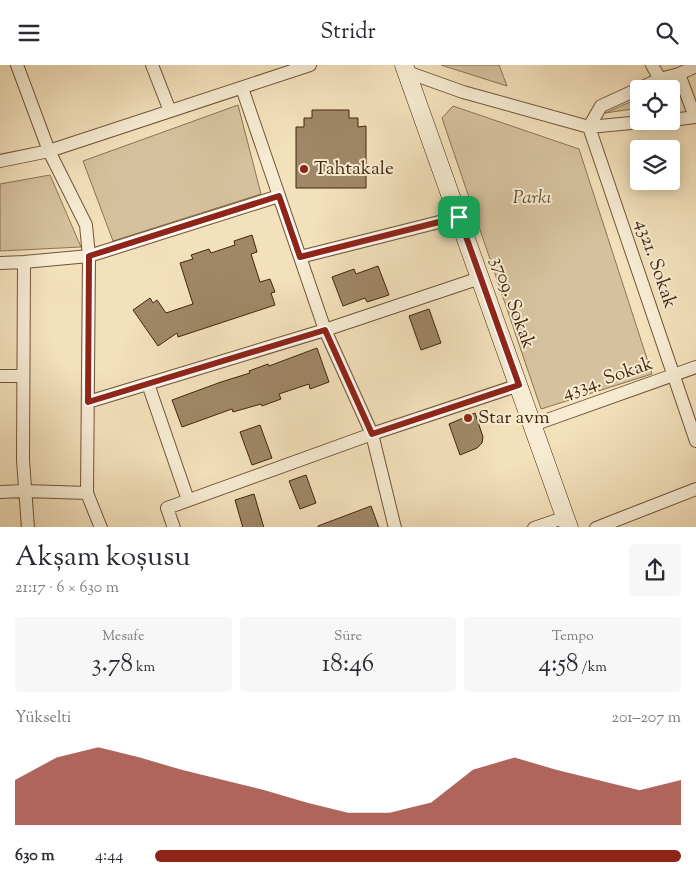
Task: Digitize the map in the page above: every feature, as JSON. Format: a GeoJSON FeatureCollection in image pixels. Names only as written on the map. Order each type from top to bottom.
{"type":"FeatureCollection","features":[{"type":"Feature","properties":{"kind":"street"},"geometry":{"type":"LineString","coordinates":[[17,65],[49,151],[86,225],[89,256],[87,493],[101,527]]}},
{"type":"Feature","properties":{"kind":"street"},"geometry":{"type":"LineString","coordinates":[[152,65],[170,111]]}},
{"type":"Feature","properties":{"kind":"street"},"geometry":{"type":"LineString","coordinates":[[267,65],[271,78]]}},
{"type":"Feature","properties":{"kind":"street"},"geometry":{"type":"LineString","coordinates":[[0,161],[49,151],[310,65]]}},
{"type":"Feature","properties":{"kind":"street"},"geometry":{"type":"LineString","coordinates":[[652,65],[660,79]]}},
{"type":"Feature","properties":{"kind":"street"},"geometry":{"type":"LineString","coordinates":[[589,127],[601,106],[660,79],[679,74],[696,66]]}},
{"type":"Feature","properties":{"kind":"street"},"geometry":{"type":"LineString","coordinates":[[406,69],[463,91],[589,127],[630,123]]}},
{"type":"Feature","properties":{"kind":"street","name":"3709. Sokak"},"geometry":{"type":"LineString","coordinates":[[406,69],[568,522]]}},
{"type":"Feature","properties":{"kind":"street"},"geometry":{"type":"LineString","coordinates":[[679,74],[696,117],[680,119]]}},
{"type":"Feature","properties":{"kind":"street"},"geometry":{"type":"LineString","coordinates":[[242,88],[325,330],[372,434],[395,527]]}},
{"type":"Feature","properties":{"kind":"street","name":"4321. Sokak"},"geometry":{"type":"LineString","coordinates":[[589,127],[696,441]]}},
{"type":"Feature","properties":{"kind":"street"},"geometry":{"type":"LineString","coordinates":[[0,263],[89,256],[279,196]]}},
{"type":"Feature","properties":{"kind":"street"},"geometry":{"type":"LineString","coordinates":[[300,257],[459,217]]}},
{"type":"Feature","properties":{"kind":"street"},"geometry":{"type":"LineString","coordinates":[[24,262],[23,460],[28,527]]}},
{"type":"Feature","properties":{"kind":"street"},"geometry":{"type":"LineString","coordinates":[[88,402],[325,330],[480,277]]}},
{"type":"Feature","properties":{"kind":"street","name":"4334. Sokak"},"geometry":{"type":"LineString","coordinates":[[533,425],[696,367]]}},
{"type":"Feature","properties":{"kind":"street"},"geometry":{"type":"LineString","coordinates":[[0,376],[23,376]]}},
{"type":"Feature","properties":{"kind":"street"},"geometry":{"type":"LineString","coordinates":[[148,384],[188,500]]}},
{"type":"Feature","properties":{"kind":"street"},"geometry":{"type":"LineString","coordinates":[[174,527],[167,508],[372,434],[519,385]]}},
{"type":"Feature","properties":{"kind":"street"},"geometry":{"type":"LineString","coordinates":[[596,527],[696,489]]}},
{"type":"Feature","properties":{"kind":"street"},"geometry":{"type":"LineString","coordinates":[[0,492],[87,493]]}},
{"type":"Feature","properties":{"kind":"street"},"geometry":{"type":"LineString","coordinates":[[534,527],[568,522]]}},
{"type":"Feature","properties":{"kind":"green space"},"geometry":{"type":"Polygon","coordinates":[[[441,65],[499,65],[507,86],[441,65]]]}},
{"type":"Feature","properties":{"kind":"green space"},"geometry":{"type":"Polygon","coordinates":[[[630,102],[630,109],[605,113],[630,102]]]}},
{"type":"Feature","properties":{"kind":"green space"},"geometry":{"type":"Polygon","coordinates":[[[238,105],[261,194],[113,241],[83,161],[238,105]]]}},
{"type":"Feature","properties":{"kind":"green space","name":"Parkı"},"geometry":{"type":"Polygon","coordinates":[[[453,106],[579,149],[652,374],[541,409],[442,118],[453,106]]]}},
{"type":"Feature","properties":{"kind":"green space"},"geometry":{"type":"Polygon","coordinates":[[[50,175],[81,247],[0,251],[0,184],[50,175]]]}},
{"type":"Feature","properties":{"kind":"building"},"geometry":{"type":"Polygon","coordinates":[[[312,110],[349,110],[349,118],[358,118],[358,127],[366,126],[366,188],[296,188],[296,127],[304,127],[304,118],[312,118],[312,110]]]}},
{"type":"Feature","properties":{"kind":"building"},"geometry":{"type":"Polygon","coordinates":[[[252,235],[257,252],[251,254],[260,282],[270,279],[275,292],[271,293],[275,305],[178,337],[177,333],[158,346],[133,310],[150,298],[153,303],[157,300],[166,313],[193,304],[180,263],[193,259],[191,255],[209,249],[211,253],[235,245],[234,241],[252,235]]]}},
{"type":"Feature","properties":{"kind":"building"},"geometry":{"type":"Polygon","coordinates":[[[378,266],[389,295],[367,302],[365,298],[343,306],[332,277],[354,269],[356,274],[378,266]]]}},
{"type":"Feature","properties":{"kind":"building"},"geometry":{"type":"Polygon","coordinates":[[[429,309],[441,343],[421,350],[409,316],[429,309]]]}},
{"type":"Feature","properties":{"kind":"building"},"geometry":{"type":"Polygon","coordinates":[[[317,348],[329,382],[310,389],[309,384],[279,394],[281,399],[262,406],[261,404],[233,412],[232,409],[182,427],[172,400],[317,348]]]}},
{"type":"Feature","properties":{"kind":"building"},"geometry":{"type":"Polygon","coordinates":[[[475,413],[483,437],[482,443],[477,448],[460,455],[449,424],[475,413]]]}},
{"type":"Feature","properties":{"kind":"building"},"geometry":{"type":"Polygon","coordinates":[[[260,425],[272,458],[252,465],[240,432],[260,425]]]}},
{"type":"Feature","properties":{"kind":"building"},"geometry":{"type":"Polygon","coordinates":[[[306,475],[316,503],[300,509],[289,481],[306,475]]]}},
{"type":"Feature","properties":{"kind":"building"},"geometry":{"type":"Polygon","coordinates":[[[254,494],[264,527],[243,527],[235,500],[254,494]]]}},
{"type":"Feature","properties":{"kind":"building"},"geometry":{"type":"Polygon","coordinates":[[[371,506],[379,527],[318,527],[371,506]]]}},
{"type":"Feature","properties":{"kind":"place","name":"Tahtakale"},"geometry":{"type":"Point","coordinates":[304,169]}},
{"type":"Feature","properties":{"kind":"place","name":"Star avm"},"geometry":{"type":"Point","coordinates":[468,418]}},
{"type":"Feature","properties":{"kind":"route"},"geometry":{"type":"LineString","coordinates":[[279,196],[300,257],[459,217],[519,385],[372,434],[325,330],[88,402],[89,256],[279,196]]}}]}
